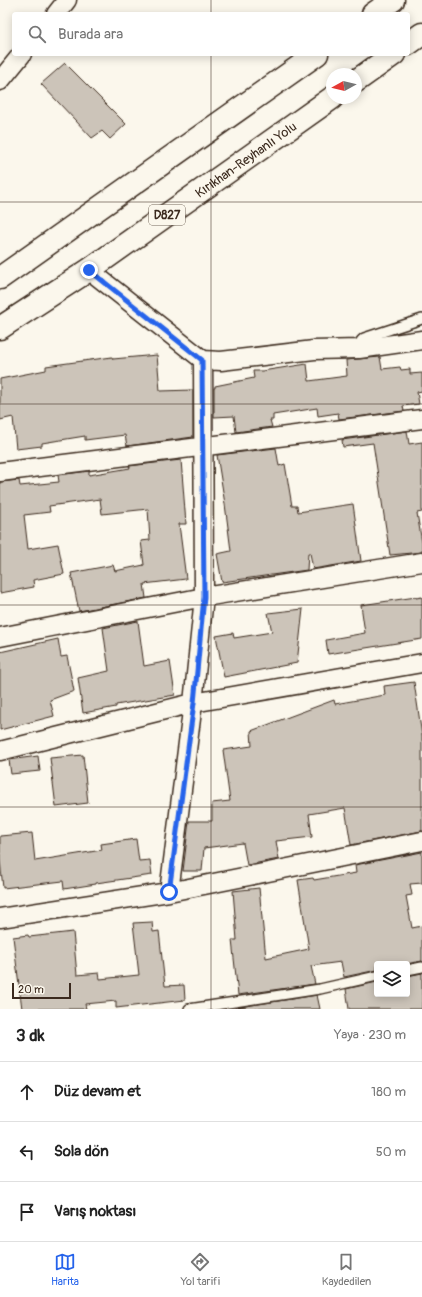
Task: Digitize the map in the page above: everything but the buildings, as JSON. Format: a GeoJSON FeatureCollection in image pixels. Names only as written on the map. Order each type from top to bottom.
{"type":"FeatureCollection","features":[{"type":"Feature","properties":{"kind":"highway"},"geometry":{"type":"LineString","coordinates":[[377,12],[393,0]]}},
{"type":"Feature","properties":{"kind":"highway"},"geometry":{"type":"LineString","coordinates":[[410,43],[422,34]]}},
{"type":"Feature","properties":{"kind":"highway"},"geometry":{"type":"LineString","coordinates":[[0,278],[314,56]]}},
{"type":"Feature","properties":{"kind":"highway"},"geometry":{"type":"LineString","coordinates":[[362,77],[391,56]]}},
{"type":"Feature","properties":{"kind":"highway","name":"Kırıkhan-Reyhanlı Yolu"},"geometry":{"type":"LineString","coordinates":[[0,328],[89,270],[326,102]]}},
{"type":"Feature","properties":{"kind":"street"},"geometry":{"type":"LineString","coordinates":[[58,12],[68,0]]}},
{"type":"Feature","properties":{"kind":"street"},"geometry":{"type":"LineString","coordinates":[[0,81],[20,56]]}},
{"type":"Feature","properties":{"kind":"street"},"geometry":{"type":"LineString","coordinates":[[89,270],[202,360],[221,361],[314,350],[359,349],[422,340]]}},
{"type":"Feature","properties":{"kind":"street"},"geometry":{"type":"LineString","coordinates":[[169,892],[194,703],[204,597],[204,446],[202,360]]}},
{"type":"Feature","properties":{"kind":"street"},"geometry":{"type":"LineString","coordinates":[[0,472],[422,419]]}},
{"type":"Feature","properties":{"kind":"street"},"geometry":{"type":"LineString","coordinates":[[0,637],[204,597],[422,562]]}},
{"type":"Feature","properties":{"kind":"street"},"geometry":{"type":"LineString","coordinates":[[0,751],[194,703],[422,663]]}},
{"type":"Feature","properties":{"kind":"street"},"geometry":{"type":"LineString","coordinates":[[0,918],[169,892],[422,841]]}},
{"type":"Feature","properties":{"kind":"lane"},"geometry":{"type":"LineString","coordinates":[[359,349],[359,344],[364,338],[422,318]]}},
{"type":"Feature","properties":{"kind":"lane"},"geometry":{"type":"LineString","coordinates":[[410,969],[422,967]]}},
{"type":"Feature","properties":{"kind":"lane"},"geometry":{"type":"LineString","coordinates":[[189,1009],[320,989],[374,977]]}},
{"type":"Feature","properties":{"kind":"route"},"geometry":{"type":"LineString","coordinates":[[89,270],[202,360],[204,446],[204,597],[194,703],[169,892]]}}]}
